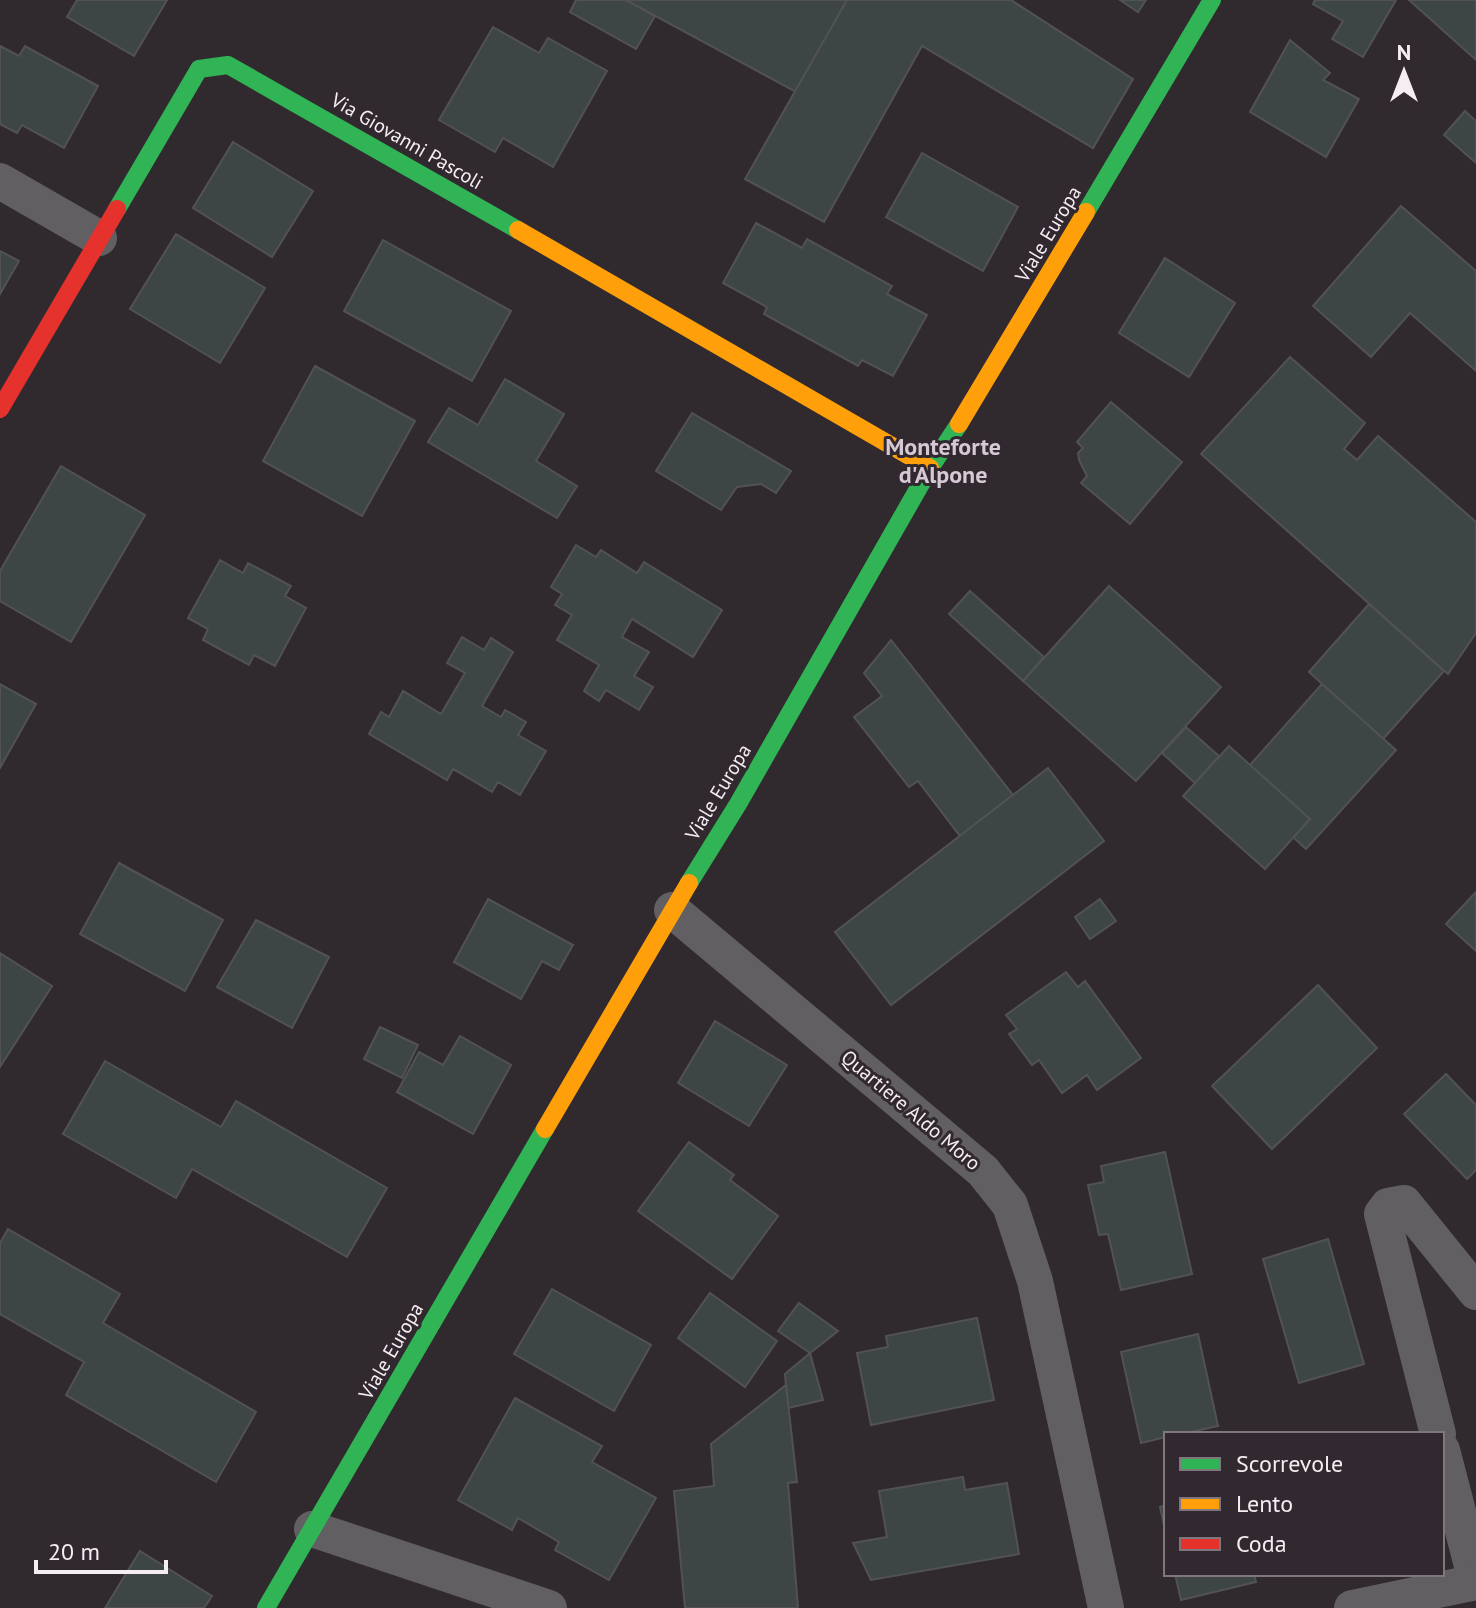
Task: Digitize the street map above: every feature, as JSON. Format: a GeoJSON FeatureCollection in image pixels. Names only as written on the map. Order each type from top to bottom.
{"type":"FeatureCollection","features":[{"type":"Feature","properties":{"kind":"street","name":"Viale Europa"},"geometry":{"type":"LineString","coordinates":[[266,1608],[672,910],[738,804],[930,468],[974,401],[1212,0]]}},
{"type":"Feature","properties":{"kind":"street","name":"Via Giovanni Pascoli"},"geometry":{"type":"LineString","coordinates":[[0,409],[199,69],[228,65],[817,400],[930,468]]}},
{"type":"Feature","properties":{"kind":"street"},"geometry":{"type":"LineString","coordinates":[[0,181],[99,238]]}},
{"type":"Feature","properties":{"kind":"street","name":"Quartiere Aldo Moro"},"geometry":{"type":"LineString","coordinates":[[672,910],[983,1171],[1010,1205],[1035,1281],[1106,1608]]}},
{"type":"Feature","properties":{"kind":"street"},"geometry":{"type":"LineString","coordinates":[[1437,1432],[1382,1214],[1388,1206],[1404,1203],[1476,1292]]}},
{"type":"Feature","properties":{"kind":"street"},"geometry":{"type":"LineString","coordinates":[[1352,1608],[1476,1581],[1444,1458]]}},
{"type":"Feature","properties":{"kind":"street"},"geometry":{"type":"LineString","coordinates":[[312,1529],[549,1608]]}},
{"type":"Feature","properties":{"kind":"building"},"geometry":{"type":"Polygon","coordinates":[[[77,0],[167,0],[134,56],[67,17],[77,0]]]}},
{"type":"Feature","properties":{"kind":"building"},"geometry":{"type":"Polygon","coordinates":[[[576,0],[626,0],[655,16],[636,49],[570,12],[576,0]]]}},
{"type":"Feature","properties":{"kind":"building"},"geometry":{"type":"Polygon","coordinates":[[[626,0],[847,0],[796,92],[626,0]]]}},
{"type":"Feature","properties":{"kind":"building"},"geometry":{"type":"Polygon","coordinates":[[[847,0],[1011,0],[1133,79],[1093,148],[922,46],[824,222],[745,179],[847,0]]]}},
{"type":"Feature","properties":{"kind":"building"},"geometry":{"type":"Polygon","coordinates":[[[1120,0],[1146,0],[1138,12],[1120,0]]]}},
{"type":"Feature","properties":{"kind":"building"},"geometry":{"type":"Polygon","coordinates":[[[1315,0],[1396,0],[1363,57],[1332,39],[1343,21],[1313,4],[1315,0]]]}},
{"type":"Feature","properties":{"kind":"building"},"geometry":{"type":"Polygon","coordinates":[[[1409,0],[1476,0],[1476,60],[1409,0]]]}},
{"type":"Feature","properties":{"kind":"building"},"geometry":{"type":"Polygon","coordinates":[[[493,27],[539,53],[548,38],[607,71],[553,167],[503,138],[495,152],[439,120],[493,27]]]}},
{"type":"Feature","properties":{"kind":"building"},"geometry":{"type":"Polygon","coordinates":[[[1290,40],[1330,73],[1323,80],[1359,99],[1326,157],[1250,112],[1290,40]]]}},
{"type":"Feature","properties":{"kind":"building"},"geometry":{"type":"Polygon","coordinates":[[[0,46],[19,56],[25,46],[98,86],[64,148],[22,125],[17,133],[0,124],[0,46]]]}},
{"type":"Feature","properties":{"kind":"building"},"geometry":{"type":"Polygon","coordinates":[[[1465,111],[1476,121],[1476,163],[1444,135],[1465,111]]]}},
{"type":"Feature","properties":{"kind":"building"},"geometry":{"type":"Polygon","coordinates":[[[233,142],[313,191],[272,257],[193,208],[233,142]]]}},
{"type":"Feature","properties":{"kind":"building"},"geometry":{"type":"Polygon","coordinates":[[[922,153],[1018,207],[983,271],[886,217],[922,153]]]}},
{"type":"Feature","properties":{"kind":"building"},"geometry":{"type":"Polygon","coordinates":[[[1401,206],[1476,271],[1476,371],[1410,313],[1371,357],[1313,306],[1401,206]]]}},
{"type":"Feature","properties":{"kind":"building"},"geometry":{"type":"Polygon","coordinates":[[[756,223],[802,248],[807,239],[892,286],[887,294],[927,315],[893,376],[862,360],[858,366],[764,314],[767,307],[723,283],[756,223]]]}},
{"type":"Feature","properties":{"kind":"building"},"geometry":{"type":"Polygon","coordinates":[[[176,234],[265,288],[220,363],[130,309],[176,234]]]}},
{"type":"Feature","properties":{"kind":"building"},"geometry":{"type":"Polygon","coordinates":[[[383,240],[511,311],[472,381],[344,311],[383,240]]]}},
{"type":"Feature","properties":{"kind":"building"},"geometry":{"type":"Polygon","coordinates":[[[0,251],[19,261],[0,294],[0,251]]]}},
{"type":"Feature","properties":{"kind":"building"},"geometry":{"type":"Polygon","coordinates":[[[1165,258],[1235,303],[1189,377],[1119,333],[1165,258]]]}},
{"type":"Feature","properties":{"kind":"building"},"geometry":{"type":"Polygon","coordinates":[[[1290,357],[1365,423],[1344,449],[1357,460],[1378,436],[1476,522],[1476,633],[1448,674],[1201,454],[1290,357]]]}},
{"type":"Feature","properties":{"kind":"building"},"geometry":{"type":"Polygon","coordinates":[[[315,366],[415,421],[362,516],[263,461],[315,366]]]}},
{"type":"Feature","properties":{"kind":"building"},"geometry":{"type":"Polygon","coordinates":[[[505,379],[564,414],[536,461],[577,486],[557,518],[428,442],[449,408],[478,425],[505,379]]]}},
{"type":"Feature","properties":{"kind":"building"},"geometry":{"type":"Polygon","coordinates":[[[1111,402],[1182,462],[1130,524],[1081,483],[1087,476],[1078,453],[1083,448],[1077,442],[1111,402]]]}},
{"type":"Feature","properties":{"kind":"building"},"geometry":{"type":"Polygon","coordinates":[[[692,413],[791,471],[776,493],[761,484],[737,487],[721,510],[656,471],[692,413]]]}},
{"type":"Feature","properties":{"kind":"building"},"geometry":{"type":"Polygon","coordinates":[[[61,466],[145,515],[71,642],[0,601],[0,571],[61,466]]]}},
{"type":"Feature","properties":{"kind":"building"},"geometry":{"type":"Polygon","coordinates":[[[576,545],[596,557],[601,550],[637,573],[644,562],[722,610],[693,657],[632,619],[622,637],[649,652],[634,676],[653,687],[639,710],[606,690],[599,701],[584,691],[599,665],[557,640],[572,615],[555,605],[562,594],[551,587],[576,545]]]}},
{"type":"Feature","properties":{"kind":"building"},"geometry":{"type":"Polygon","coordinates":[[[220,560],[243,573],[248,563],[291,586],[285,596],[306,608],[275,666],[254,655],[249,665],[203,640],[208,629],[188,618],[220,560]]]}},
{"type":"Feature","properties":{"kind":"building"},"geometry":{"type":"Polygon","coordinates":[[[1109,586],[1221,687],[1136,781],[1023,681],[1109,586]]]}},
{"type":"Feature","properties":{"kind":"building"},"geometry":{"type":"Polygon","coordinates":[[[970,591],[1044,657],[1023,681],[949,614],[970,591]]]}},
{"type":"Feature","properties":{"kind":"building"},"geometry":{"type":"Polygon","coordinates":[[[1369,604],[1444,671],[1383,739],[1309,672],[1369,604]]]}},
{"type":"Feature","properties":{"kind":"building"},"geometry":{"type":"Polygon","coordinates":[[[462,637],[484,650],[491,638],[513,652],[482,706],[501,717],[505,710],[526,722],[518,735],[546,751],[520,795],[498,782],[492,792],[453,769],[447,780],[369,734],[381,712],[389,717],[403,691],[441,714],[465,673],[447,663],[462,637]]]}},
{"type":"Feature","properties":{"kind":"building"},"geometry":{"type":"Polygon","coordinates":[[[891,640],[1013,795],[960,836],[918,781],[909,787],[854,717],[882,696],[864,673],[891,640]]]}},
{"type":"Feature","properties":{"kind":"building"},"geometry":{"type":"Polygon","coordinates":[[[0,684],[36,704],[0,768],[0,684]]]}},
{"type":"Feature","properties":{"kind":"building"},"geometry":{"type":"Polygon","coordinates":[[[1322,684],[1396,750],[1306,849],[1293,837],[1310,819],[1250,765],[1322,684]]]}},
{"type":"Feature","properties":{"kind":"building"},"geometry":{"type":"Polygon","coordinates":[[[1186,727],[1219,756],[1195,783],[1162,753],[1186,727]]]}},
{"type":"Feature","properties":{"kind":"building"},"geometry":{"type":"Polygon","coordinates":[[[1229,746],[1310,819],[1265,869],[1183,796],[1229,746]]]}},
{"type":"Feature","properties":{"kind":"building"},"geometry":{"type":"Polygon","coordinates":[[[1048,768],[1104,841],[891,1005],[835,932],[1048,768]]]}},
{"type":"Feature","properties":{"kind":"building"},"geometry":{"type":"Polygon","coordinates":[[[119,863],[223,920],[185,991],[80,934],[119,863]]]}},
{"type":"Feature","properties":{"kind":"building"},"geometry":{"type":"Polygon","coordinates":[[[1476,892],[1476,951],[1446,924],[1476,892]]]}},
{"type":"Feature","properties":{"kind":"building"},"geometry":{"type":"Polygon","coordinates":[[[488,899],[573,945],[559,970],[542,961],[521,999],[454,962],[488,899]]]}},
{"type":"Feature","properties":{"kind":"building"},"geometry":{"type":"Polygon","coordinates":[[[1100,899],[1116,921],[1090,939],[1075,917],[1100,899]]]}},
{"type":"Feature","properties":{"kind":"building"},"geometry":{"type":"Polygon","coordinates":[[[256,920],[329,957],[292,1028],[217,987],[256,920]]]}},
{"type":"Feature","properties":{"kind":"building"},"geometry":{"type":"Polygon","coordinates":[[[0,953],[52,986],[0,1067],[0,953]]]}},
{"type":"Feature","properties":{"kind":"building"},"geometry":{"type":"Polygon","coordinates":[[[1066,972],[1078,987],[1085,981],[1141,1058],[1097,1090],[1087,1075],[1062,1093],[1039,1060],[1032,1065],[1009,1034],[1017,1029],[1006,1015],[1066,972]]]}},
{"type":"Feature","properties":{"kind":"building"},"geometry":{"type":"Polygon","coordinates":[[[1318,985],[1377,1048],[1272,1149],[1212,1086],[1318,985]]]}},
{"type":"Feature","properties":{"kind":"building"},"geometry":{"type":"Polygon","coordinates":[[[715,1021],[787,1065],[749,1126],[678,1083],[715,1021]]]}},
{"type":"Feature","properties":{"kind":"building"},"geometry":{"type":"Polygon","coordinates":[[[380,1027],[418,1045],[402,1078],[364,1059],[380,1027]]]}},
{"type":"Feature","properties":{"kind":"building"},"geometry":{"type":"Polygon","coordinates":[[[460,1036],[511,1065],[473,1134],[397,1092],[419,1052],[443,1065],[460,1036]]]}},
{"type":"Feature","properties":{"kind":"building"},"geometry":{"type":"Polygon","coordinates":[[[105,1061],[221,1127],[236,1101],[387,1188],[347,1257],[192,1169],[176,1198],[63,1134],[105,1061]]]}},
{"type":"Feature","properties":{"kind":"building"},"geometry":{"type":"Polygon","coordinates":[[[1446,1074],[1476,1105],[1476,1170],[1467,1179],[1404,1114],[1446,1074]]]}},
{"type":"Feature","properties":{"kind":"building"},"geometry":{"type":"Polygon","coordinates":[[[689,1142],[734,1175],[730,1180],[778,1216],[732,1279],[638,1211],[689,1142]]]}},
{"type":"Feature","properties":{"kind":"building"},"geometry":{"type":"Polygon","coordinates":[[[1165,1152],[1192,1274],[1121,1290],[1108,1234],[1099,1235],[1088,1185],[1104,1182],[1101,1166],[1165,1152]]]}},
{"type":"Feature","properties":{"kind":"building"},"geometry":{"type":"Polygon","coordinates":[[[8,1229],[120,1294],[103,1323],[256,1412],[216,1482],[66,1395],[84,1362],[0,1314],[0,1243],[8,1229]]]}},
{"type":"Feature","properties":{"kind":"building"},"geometry":{"type":"Polygon","coordinates":[[[1328,1239],[1364,1364],[1299,1383],[1263,1259],[1328,1239]]]}},
{"type":"Feature","properties":{"kind":"building"},"geometry":{"type":"Polygon","coordinates":[[[552,1289],[651,1345],[614,1411],[514,1354],[552,1289]]]}},
{"type":"Feature","properties":{"kind":"building"},"geometry":{"type":"Polygon","coordinates":[[[710,1293],[777,1341],[745,1387],[678,1338],[710,1293]]]}},
{"type":"Feature","properties":{"kind":"building"},"geometry":{"type":"Polygon","coordinates":[[[799,1303],[838,1331],[810,1353],[778,1331],[799,1303]]]}},
{"type":"Feature","properties":{"kind":"building"},"geometry":{"type":"Polygon","coordinates":[[[977,1318],[994,1400],[871,1425],[857,1353],[888,1347],[886,1336],[977,1318]]]}},
{"type":"Feature","properties":{"kind":"building"},"geometry":{"type":"Polygon","coordinates":[[[1198,1334],[1218,1426],[1190,1432],[1164,1432],[1164,1437],[1141,1443],[1121,1352],[1198,1334]]]}},
{"type":"Feature","properties":{"kind":"building"},"geometry":{"type":"Polygon","coordinates":[[[810,1353],[823,1400],[788,1408],[785,1374],[810,1353]]]}},
{"type":"Feature","properties":{"kind":"building"},"geometry":{"type":"Polygon","coordinates":[[[786,1385],[797,1482],[788,1483],[798,1608],[685,1608],[674,1491],[714,1486],[711,1444],[786,1385]]]}},
{"type":"Feature","properties":{"kind":"building"},"geometry":{"type":"Polygon","coordinates":[[[515,1398],[602,1446],[592,1462],[656,1498],[609,1580],[555,1550],[559,1542],[518,1518],[512,1530],[458,1500],[515,1398]]]}},
{"type":"Feature","properties":{"kind":"building"},"geometry":{"type":"Polygon","coordinates":[[[963,1477],[965,1490],[1007,1483],[1019,1554],[871,1580],[853,1543],[887,1537],[879,1491],[963,1477]]]}},
{"type":"Feature","properties":{"kind":"building"},"geometry":{"type":"Polygon","coordinates":[[[140,1551],[212,1596],[204,1608],[105,1608],[140,1551]]]}},
{"type":"Feature","properties":{"kind":"building"},"geometry":{"type":"Polygon","coordinates":[[[1175,1576],[1254,1576],[1256,1582],[1181,1600],[1175,1576]]]}},
{"type":"Feature","properties":{"kind":"traffic: fast"},"geometry":{"type":"LineString","coordinates":[[1086,212],[1212,0]]}},
{"type":"Feature","properties":{"kind":"traffic: fast"},"geometry":{"type":"LineString","coordinates":[[117,209],[199,69],[228,65],[518,230]]}},
{"type":"Feature","properties":{"kind":"traffic: fast"},"geometry":{"type":"LineString","coordinates":[[689,883],[738,804],[930,468],[959,424]]}},
{"type":"Feature","properties":{"kind":"traffic: fast"},"geometry":{"type":"LineString","coordinates":[[266,1608],[545,1129]]}},
{"type":"Feature","properties":{"kind":"traffic: slow"},"geometry":{"type":"LineString","coordinates":[[959,424],[1086,212]]}},
{"type":"Feature","properties":{"kind":"traffic: slow"},"geometry":{"type":"LineString","coordinates":[[518,230],[930,468]]}},
{"type":"Feature","properties":{"kind":"traffic: slow"},"geometry":{"type":"LineString","coordinates":[[545,1129],[689,883]]}},
{"type":"Feature","properties":{"kind":"traffic: jam"},"geometry":{"type":"LineString","coordinates":[[0,409],[117,209]]}},
{"type":"Feature","properties":{"kind":"district","name":"Monteforte d'Alpone"},"geometry":{"type":"Point","coordinates":[943,461]}}]}
